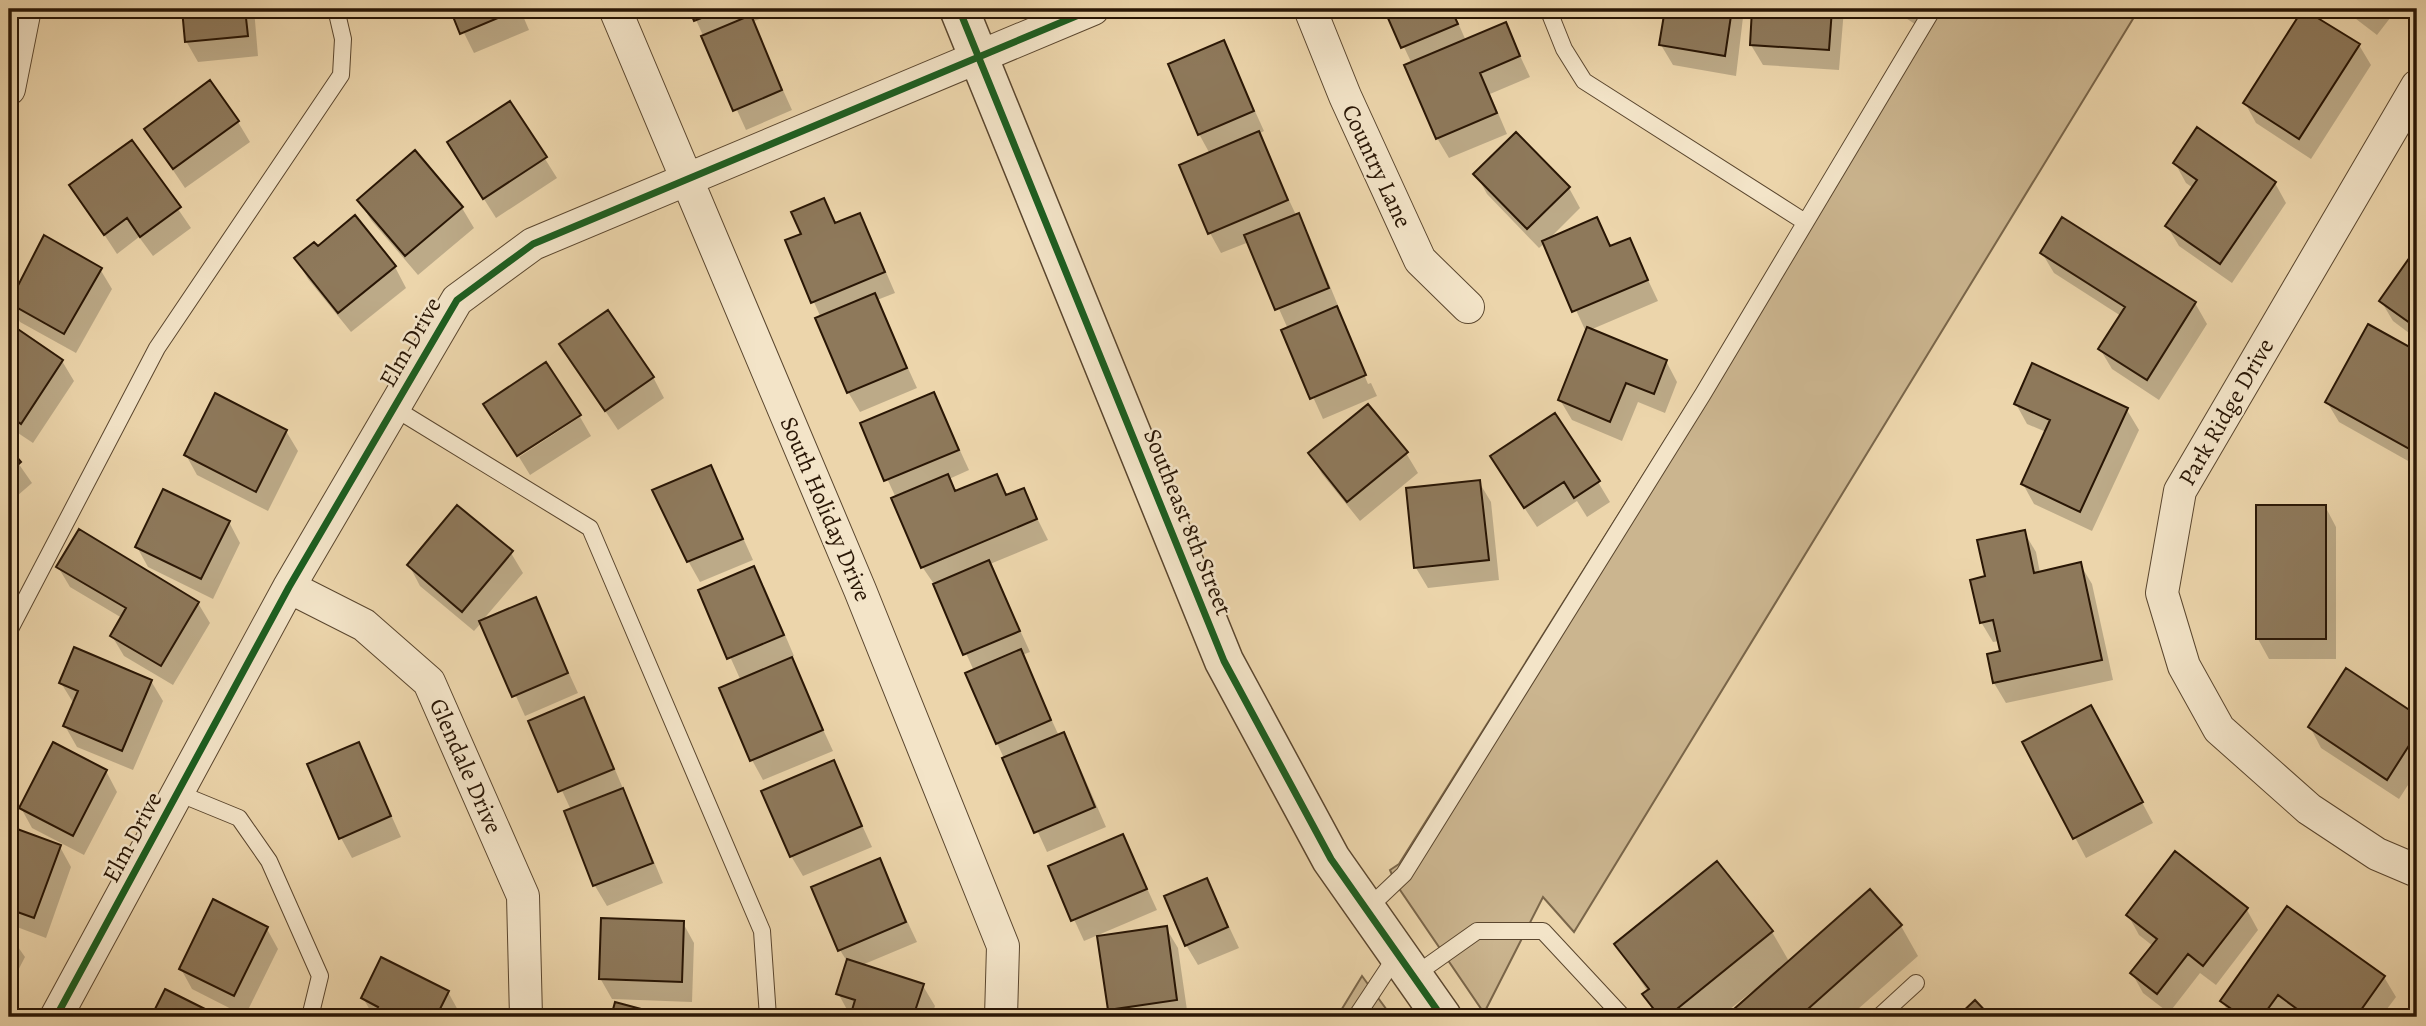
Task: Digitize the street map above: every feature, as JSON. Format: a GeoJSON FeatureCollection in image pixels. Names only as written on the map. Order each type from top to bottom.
{"type":"FeatureCollection","features":[{"type":"Feature","properties":{"kind":"street"},"geometry":{"type":"LineString","coordinates":[[9,89],[25,9]]}},
{"type":"Feature","properties":{"kind":"street","name":"South Holiday Drive"},"geometry":{"type":"LineString","coordinates":[[615,9],[860,590],[1003,946],[1001,1017]]}},
{"type":"Feature","properties":{"kind":"street","name":"Southeast 8th Street"},"geometry":{"type":"LineString","coordinates":[[959,9],[1224,661],[1331,859],[1442,1017]]}},
{"type":"Feature","properties":{"kind":"street","name":"Elm Drive"},"geometry":{"type":"LineString","coordinates":[[56,1017],[289,587],[457,300],[533,244],[1093,9]]}},
{"type":"Feature","properties":{"kind":"street","name":"Country Lane"},"geometry":{"type":"LineString","coordinates":[[1310,9],[1345,96],[1420,260],[1468,307]]}},
{"type":"Feature","properties":{"kind":"street","name":"Park Ridge Drive"},"geometry":{"type":"LineString","coordinates":[[2417,86],[2180,491],[2162,593],[2184,666],[2219,729],[2309,809],[2377,854],[2417,871]]}},
{"type":"Feature","properties":{"kind":"street","name":"Glendale Drive"},"geometry":{"type":"LineString","coordinates":[[289,587],[364,625],[429,682],[523,895],[526,1017]]}},
{"type":"Feature","properties":{"kind":"lane"},"geometry":{"type":"LineString","coordinates":[[9,631],[157,348],[341,75],[343,39],[336,9]]}},
{"type":"Feature","properties":{"kind":"lane"},"geometry":{"type":"LineString","coordinates":[[1548,9],[1564,50],[1584,81],[1805,222]]}},
{"type":"Feature","properties":{"kind":"lane"},"geometry":{"type":"LineString","coordinates":[[1366,910],[1404,874],[1703,394],[1933,9]]}},
{"type":"Feature","properties":{"kind":"lane"},"geometry":{"type":"LineString","coordinates":[[394,408],[590,528],[762,931],[768,1017]]}},
{"type":"Feature","properties":{"kind":"lane"},"geometry":{"type":"LineString","coordinates":[[178,793],[239,818],[269,861],[320,976],[310,1017]]}},
{"type":"Feature","properties":{"kind":"lane"},"geometry":{"type":"LineString","coordinates":[[1356,1017],[1405,966],[1476,931],[1543,931],[1623,1017]]}},
{"type":"Feature","properties":{"kind":"lane"},"geometry":{"type":"LineString","coordinates":[[1879,1017],[1916,983]]}},
{"type":"Feature","properties":{"kind":"shaded area"},"geometry":{"type":"Polygon","coordinates":[[[1936,9],[2139,9],[1574,932],[1543,897],[1484,1013],[1396,884],[1390,870],[1399,864],[1936,9]]]}},
{"type":"Feature","properties":{"kind":"shaded area"},"geometry":{"type":"Polygon","coordinates":[[[1362,976],[1392,1017],[1337,1017],[1362,976]]]}},
{"type":"Feature","properties":{"kind":"building"},"geometry":{"type":"Polygon","coordinates":[[[182,9],[245,9],[248,36],[185,42],[182,9]]]}},
{"type":"Feature","properties":{"kind":"building"},"geometry":{"type":"Polygon","coordinates":[[[450,9],[519,9],[460,34],[450,9]]]}},
{"type":"Feature","properties":{"kind":"building"},"geometry":{"type":"Polygon","coordinates":[[[689,9],[724,9],[694,21],[689,9]]]}},
{"type":"Feature","properties":{"kind":"building"},"geometry":{"type":"Polygon","coordinates":[[[1384,9],[1451,9],[1458,24],[1401,48],[1384,9]]]}},
{"type":"Feature","properties":{"kind":"building"},"geometry":{"type":"Polygon","coordinates":[[[1665,9],[1732,9],[1725,56],[1659,45],[1665,9]]]}},
{"type":"Feature","properties":{"kind":"building"},"geometry":{"type":"Polygon","coordinates":[[[1752,9],[1832,9],[1829,50],[1750,45],[1752,9]]]}},
{"type":"Feature","properties":{"kind":"building"},"geometry":{"type":"Polygon","coordinates":[[[2303,9],[2360,44],[2299,139],[2243,103],[2303,9]]]}},
{"type":"Feature","properties":{"kind":"building"},"geometry":{"type":"Polygon","coordinates":[[[2356,9],[2370,9],[2365,16],[2356,9]]]}},
{"type":"Feature","properties":{"kind":"building"},"geometry":{"type":"Polygon","coordinates":[[[751,15],[782,90],[733,111],[701,36],[751,15]]]}},
{"type":"Feature","properties":{"kind":"building"},"geometry":{"type":"Polygon","coordinates":[[[1506,22],[1520,56],[1480,73],[1497,113],[1436,139],[1404,65],[1506,22]]]}},
{"type":"Feature","properties":{"kind":"building"},"geometry":{"type":"Polygon","coordinates":[[[1224,40],[1254,111],[1198,135],[1168,64],[1224,40]]]}},
{"type":"Feature","properties":{"kind":"building"},"geometry":{"type":"Polygon","coordinates":[[[210,80],[239,121],[173,169],[144,129],[210,80]]]}},
{"type":"Feature","properties":{"kind":"building"},"geometry":{"type":"Polygon","coordinates":[[[510,101],[547,157],[483,199],[447,142],[510,101]]]}},
{"type":"Feature","properties":{"kind":"building"},"geometry":{"type":"Polygon","coordinates":[[[2197,127],[2276,182],[2220,264],[2165,226],[2197,180],[2173,163],[2197,127]]]}},
{"type":"Feature","properties":{"kind":"building"},"geometry":{"type":"Polygon","coordinates":[[[1259,131],[1288,200],[1208,234],[1179,165],[1259,131]]]}},
{"type":"Feature","properties":{"kind":"building"},"geometry":{"type":"Polygon","coordinates":[[[1516,132],[1570,187],[1527,229],[1473,174],[1516,132]]]}},
{"type":"Feature","properties":{"kind":"building"},"geometry":{"type":"Polygon","coordinates":[[[132,140],[181,207],[140,237],[127,218],[104,235],[69,185],[132,140]]]}},
{"type":"Feature","properties":{"kind":"building"},"geometry":{"type":"Polygon","coordinates":[[[415,150],[463,207],[405,256],[357,200],[415,150]]]}},
{"type":"Feature","properties":{"kind":"building"},"geometry":{"type":"Polygon","coordinates":[[[824,198],[835,223],[860,213],[885,272],[811,303],[785,240],[801,234],[791,212],[824,198]]]}},
{"type":"Feature","properties":{"kind":"building"},"geometry":{"type":"Polygon","coordinates":[[[1299,213],[1329,288],[1275,310],[1244,235],[1299,213]]]}},
{"type":"Feature","properties":{"kind":"building"},"geometry":{"type":"Polygon","coordinates":[[[355,215],[396,266],[338,313],[294,258],[314,242],[318,246],[355,215]]]}},
{"type":"Feature","properties":{"kind":"building"},"geometry":{"type":"Polygon","coordinates":[[[1597,217],[1610,246],[1630,238],[1648,280],[1572,312],[1542,241],[1597,217]]]}},
{"type":"Feature","properties":{"kind":"building"},"geometry":{"type":"Polygon","coordinates":[[[2062,217],[2196,302],[2147,380],[2098,349],[2125,307],[2040,253],[2062,217]]]}},
{"type":"Feature","properties":{"kind":"building"},"geometry":{"type":"Polygon","coordinates":[[[44,235],[102,268],[64,334],[9,303],[44,235]]]}},
{"type":"Feature","properties":{"kind":"building"},"geometry":{"type":"Polygon","coordinates":[[[2417,247],[2417,328],[2379,301],[2417,247]]]}},
{"type":"Feature","properties":{"kind":"building"},"geometry":{"type":"Polygon","coordinates":[[[875,293],[907,368],[847,393],[815,318],[875,293]]]}},
{"type":"Feature","properties":{"kind":"building"},"geometry":{"type":"Polygon","coordinates":[[[1337,306],[1366,375],[1310,399],[1281,330],[1337,306]]]}},
{"type":"Feature","properties":{"kind":"building"},"geometry":{"type":"Polygon","coordinates":[[[608,310],[654,377],[605,411],[559,344],[608,310]]]}},
{"type":"Feature","properties":{"kind":"building"},"geometry":{"type":"Polygon","coordinates":[[[9,323],[63,360],[21,424],[9,415],[9,323]]]}},
{"type":"Feature","properties":{"kind":"building"},"geometry":{"type":"Polygon","coordinates":[[[2368,324],[2417,351],[2415,452],[2325,402],[2368,324]]]}},
{"type":"Feature","properties":{"kind":"building"},"geometry":{"type":"Polygon","coordinates":[[[1587,327],[1667,360],[1654,394],[1626,383],[1610,422],[1558,400],[1587,327]]]}},
{"type":"Feature","properties":{"kind":"building"},"geometry":{"type":"Polygon","coordinates":[[[546,362],[581,415],[517,456],[483,404],[546,362]]]}},
{"type":"Feature","properties":{"kind":"building"},"geometry":{"type":"Polygon","coordinates":[[[2032,363],[2128,408],[2080,512],[2021,484],[2050,420],[2014,404],[2032,363]]]}},
{"type":"Feature","properties":{"kind":"building"},"geometry":{"type":"Polygon","coordinates":[[[934,392],[959,450],[884,481],[860,423],[934,392]]]}},
{"type":"Feature","properties":{"kind":"building"},"geometry":{"type":"Polygon","coordinates":[[[215,393],[287,430],[256,492],[184,455],[215,393]]]}},
{"type":"Feature","properties":{"kind":"building"},"geometry":{"type":"Polygon","coordinates":[[[1368,404],[1408,452],[1347,502],[1308,453],[1368,404]]]}},
{"type":"Feature","properties":{"kind":"building"},"geometry":{"type":"Polygon","coordinates":[[[1555,413],[1600,481],[1574,498],[1564,482],[1524,508],[1490,456],[1555,413]]]}},
{"type":"Feature","properties":{"kind":"building"},"geometry":{"type":"Polygon","coordinates":[[[9,448],[21,462],[9,473],[9,448]]]}},
{"type":"Feature","properties":{"kind":"building"},"geometry":{"type":"Polygon","coordinates":[[[711,465],[743,539],[687,562],[652,490],[711,465]]]}},
{"type":"Feature","properties":{"kind":"building"},"geometry":{"type":"Polygon","coordinates":[[[948,474],[955,491],[997,474],[1006,495],[1024,488],[1037,519],[921,568],[891,498],[948,474]]]}},
{"type":"Feature","properties":{"kind":"building"},"geometry":{"type":"Polygon","coordinates":[[[1480,480],[1489,560],[1414,568],[1406,488],[1480,480]]]}},
{"type":"Feature","properties":{"kind":"building"},"geometry":{"type":"Polygon","coordinates":[[[163,489],[230,521],[201,579],[135,547],[163,489]]]}},
{"type":"Feature","properties":{"kind":"building"},"geometry":{"type":"Polygon","coordinates":[[[457,505],[513,551],[462,612],[407,565],[457,505]]]}},
{"type":"Feature","properties":{"kind":"building"},"geometry":{"type":"Polygon","coordinates":[[[2256,505],[2326,505],[2326,639],[2256,639],[2256,505]]]}},
{"type":"Feature","properties":{"kind":"building"},"geometry":{"type":"Polygon","coordinates":[[[79,529],[199,602],[161,666],[110,636],[126,608],[56,567],[79,529]]]}},
{"type":"Feature","properties":{"kind":"building"},"geometry":{"type":"Polygon","coordinates":[[[2025,530],[2034,573],[2081,562],[2102,660],[1993,683],[1987,654],[2000,651],[1993,620],[1980,623],[1970,580],[1985,576],[1977,540],[2025,530]]]}},
{"type":"Feature","properties":{"kind":"building"},"geometry":{"type":"Polygon","coordinates":[[[989,560],[1020,631],[963,655],[933,584],[989,560]]]}},
{"type":"Feature","properties":{"kind":"building"},"geometry":{"type":"Polygon","coordinates":[[[754,566],[784,635],[727,659],[698,590],[754,566]]]}},
{"type":"Feature","properties":{"kind":"building"},"geometry":{"type":"Polygon","coordinates":[[[536,597],[568,673],[512,697],[479,621],[536,597]]]}},
{"type":"Feature","properties":{"kind":"building"},"geometry":{"type":"Polygon","coordinates":[[[74,647],[152,680],[122,751],[63,726],[78,691],[59,683],[74,647]]]}},
{"type":"Feature","properties":{"kind":"building"},"geometry":{"type":"Polygon","coordinates":[[[1021,649],[1051,720],[996,744],[965,673],[1021,649]]]}},
{"type":"Feature","properties":{"kind":"building"},"geometry":{"type":"Polygon","coordinates":[[[792,657],[823,730],[750,761],[719,688],[792,657]]]}},
{"type":"Feature","properties":{"kind":"building"},"geometry":{"type":"Polygon","coordinates":[[[2346,668],[2417,715],[2417,733],[2387,780],[2308,727],[2346,668]]]}},
{"type":"Feature","properties":{"kind":"building"},"geometry":{"type":"Polygon","coordinates":[[[584,697],[614,769],[558,792],[528,721],[584,697]]]}},
{"type":"Feature","properties":{"kind":"building"},"geometry":{"type":"Polygon","coordinates":[[[2091,705],[2143,802],[2073,839],[2022,742],[2091,705]]]}},
{"type":"Feature","properties":{"kind":"building"},"geometry":{"type":"Polygon","coordinates":[[[1064,732],[1095,807],[1034,833],[1002,758],[1064,732]]]}},
{"type":"Feature","properties":{"kind":"building"},"geometry":{"type":"Polygon","coordinates":[[[53,742],[107,770],[73,836],[19,808],[53,742]]]}},
{"type":"Feature","properties":{"kind":"building"},"geometry":{"type":"Polygon","coordinates":[[[359,742],[391,816],[339,839],[307,764],[359,742]]]}},
{"type":"Feature","properties":{"kind":"building"},"geometry":{"type":"Polygon","coordinates":[[[834,760],[862,826],[790,857],[761,791],[834,760]]]}},
{"type":"Feature","properties":{"kind":"building"},"geometry":{"type":"Polygon","coordinates":[[[623,788],[653,863],[593,886],[564,811],[623,788]]]}},
{"type":"Feature","properties":{"kind":"building"},"geometry":{"type":"Polygon","coordinates":[[[9,826],[61,845],[34,918],[9,909],[9,826]]]}},
{"type":"Feature","properties":{"kind":"building"},"geometry":{"type":"Polygon","coordinates":[[[1123,834],[1147,889],[1071,921],[1048,866],[1123,834]]]}},
{"type":"Feature","properties":{"kind":"building"},"geometry":{"type":"Polygon","coordinates":[[[2175,851],[2248,908],[2203,966],[2188,954],[2157,994],[2130,973],[2157,939],[2126,915],[2175,851]]]}},
{"type":"Feature","properties":{"kind":"building"},"geometry":{"type":"Polygon","coordinates":[[[880,858],[906,922],[838,951],[811,887],[880,858]]]}},
{"type":"Feature","properties":{"kind":"building"},"geometry":{"type":"Polygon","coordinates":[[[1717,861],[1773,931],[1667,1017],[1660,1017],[1642,994],[1649,989],[1614,944],[1717,861]]]}},
{"type":"Feature","properties":{"kind":"building"},"geometry":{"type":"Polygon","coordinates":[[[1207,878],[1228,927],[1185,946],[1164,896],[1207,878]]]}},
{"type":"Feature","properties":{"kind":"building"},"geometry":{"type":"Polygon","coordinates":[[[1870,889],[1902,925],[1799,1017],[1725,1017],[1870,889]]]}},
{"type":"Feature","properties":{"kind":"building"},"geometry":{"type":"Polygon","coordinates":[[[213,899],[268,927],[234,996],[179,969],[213,899]]]}},
{"type":"Feature","properties":{"kind":"building"},"geometry":{"type":"Polygon","coordinates":[[[2287,906],[2385,976],[2356,1017],[2291,1017],[2297,1009],[2278,995],[2262,1017],[2243,1017],[2220,1001],[2287,906]]]}},
{"type":"Feature","properties":{"kind":"building"},"geometry":{"type":"Polygon","coordinates":[[[601,918],[684,921],[682,982],[599,979],[601,918]]]}},
{"type":"Feature","properties":{"kind":"building"},"geometry":{"type":"Polygon","coordinates":[[[1167,926],[1177,1000],[1108,1010],[1097,936],[1167,926]]]}},
{"type":"Feature","properties":{"kind":"building"},"geometry":{"type":"Polygon","coordinates":[[[381,957],[449,991],[436,1017],[372,1017],[378,1007],[361,998],[381,957]]]}},
{"type":"Feature","properties":{"kind":"building"},"geometry":{"type":"Polygon","coordinates":[[[847,959],[924,984],[913,1017],[850,1017],[855,1000],[836,994],[847,959]]]}},
{"type":"Feature","properties":{"kind":"building"},"geometry":{"type":"Polygon","coordinates":[[[165,989],[221,1017],[151,1017],[165,989]]]}},
{"type":"Feature","properties":{"kind":"building"},"geometry":{"type":"Polygon","coordinates":[[[1975,1000],[1991,1017],[1957,1017],[1975,1000]]]}},
{"type":"Feature","properties":{"kind":"building"},"geometry":{"type":"Polygon","coordinates":[[[615,1002],[671,1017],[611,1017],[615,1002]]]}},
{"type":"Feature","properties":{"kind":"cycle path"},"geometry":{"type":"LineString","coordinates":[[959,9],[1224,661],[1331,859],[1442,1017]]}},
{"type":"Feature","properties":{"kind":"cycle path"},"geometry":{"type":"LineString","coordinates":[[56,1017],[289,587],[457,300],[533,244],[1093,9]]}}]}
